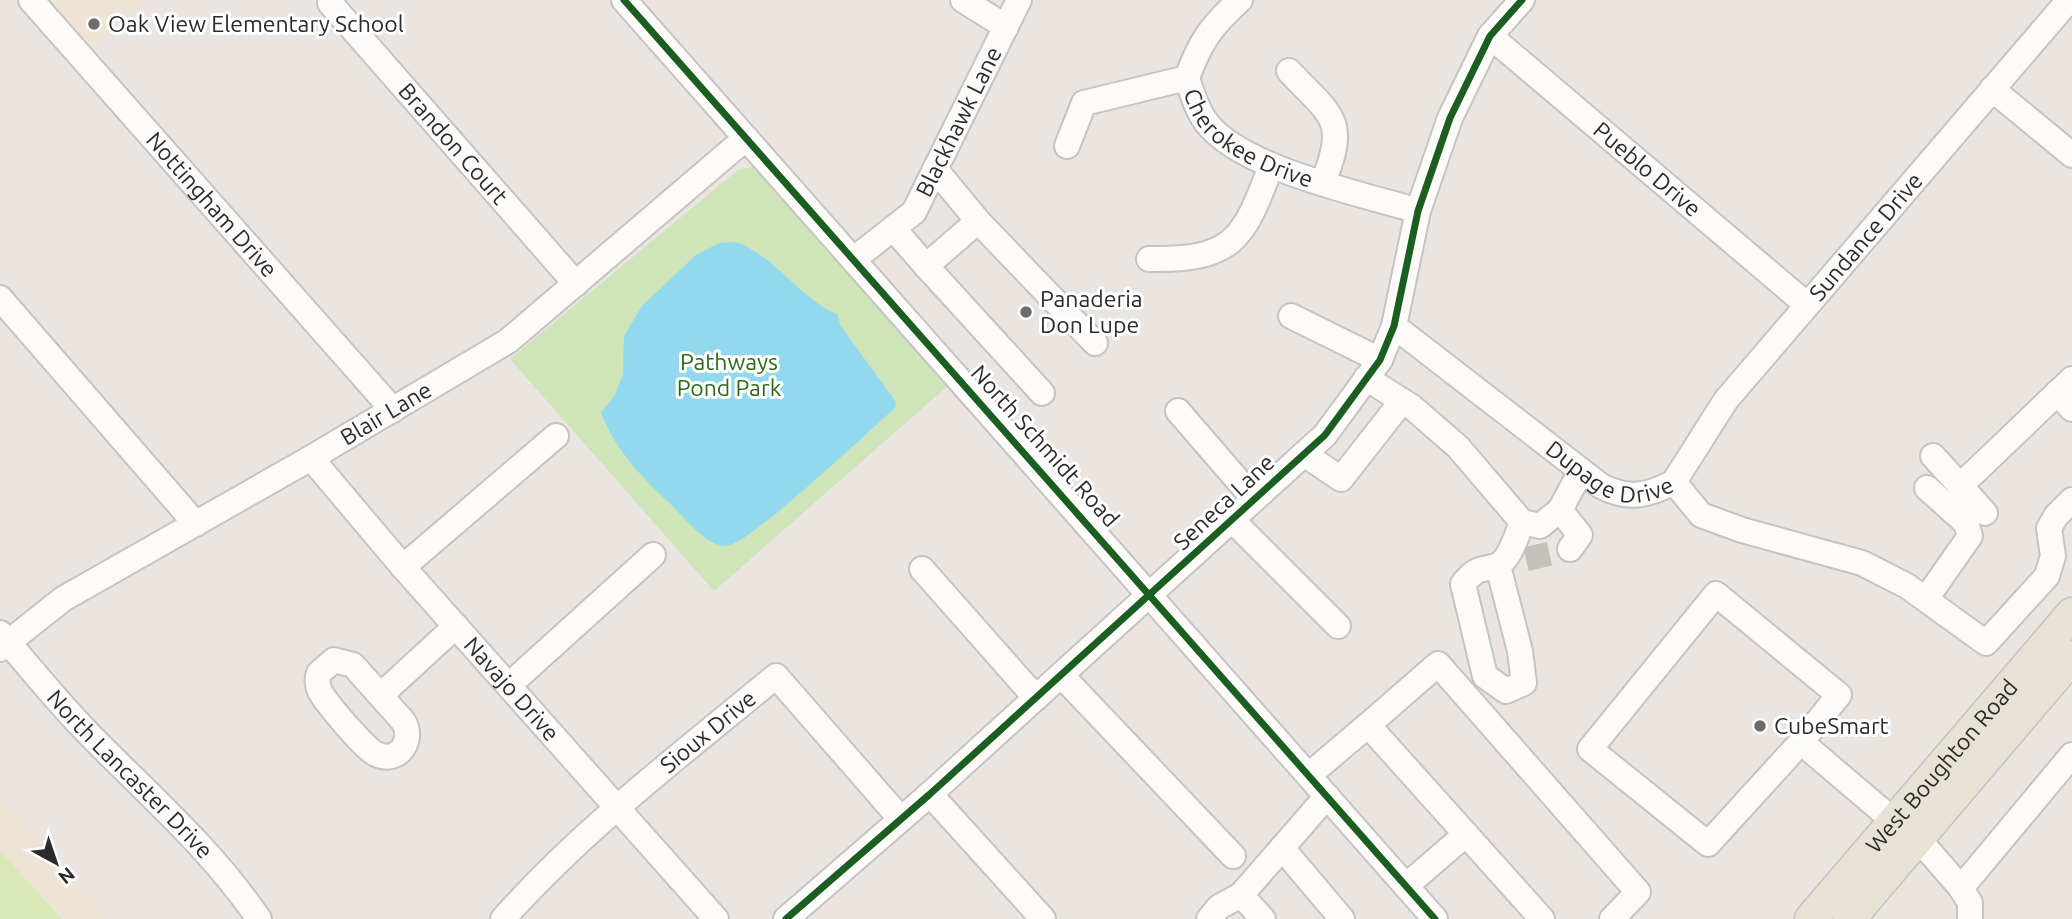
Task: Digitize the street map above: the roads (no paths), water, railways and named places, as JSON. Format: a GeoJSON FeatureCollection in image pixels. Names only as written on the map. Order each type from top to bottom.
{"type":"FeatureCollection","features":[{"type":"Feature","properties":{"kind":"main road","name":"West Boughton Road"},"geometry":{"type":"LineString","coordinates":[[1849,919],[1905,831],[2072,614]]}},
{"type":"Feature","properties":{"kind":"main road","name":"West Boughton Road"},"geometry":{"type":"LineString","coordinates":[[1811,919],[1905,831],[2072,656]]}},
{"type":"Feature","properties":{"kind":"street","name":"Nottingham Drive"},"geometry":{"type":"LineString","coordinates":[[31,0],[393,410]]}},
{"type":"Feature","properties":{"kind":"street","name":"North Schmidt Road"},"geometry":{"type":"LineString","coordinates":[[624,0],[1151,594],[1435,919]]}},
{"type":"Feature","properties":{"kind":"street"},"geometry":{"type":"LineString","coordinates":[[962,0],[1006,27]]}},
{"type":"Feature","properties":{"kind":"street","name":"Blackhawk Lane"},"geometry":{"type":"LineString","coordinates":[[854,259],[914,212],[1019,0]]}},
{"type":"Feature","properties":{"kind":"street","name":"Cherokee Drive"},"geometry":{"type":"LineString","coordinates":[[1240,0],[1215,22],[1200,43],[1186,78],[1206,122],[1219,136],[1271,166],[1418,211]]}},
{"type":"Feature","properties":{"kind":"street","name":"Seneca Lane"},"geometry":{"type":"LineString","coordinates":[[786,919],[930,794],[1325,435],[1373,369],[1394,326],[1418,211],[1450,118],[1490,36],[1522,0]]}},
{"type":"Feature","properties":{"kind":"street","name":"Sundance Drive"},"geometry":{"type":"LineString","coordinates":[[1674,482],[1726,401],[1806,304],[2069,0]]}},
{"type":"Feature","properties":{"kind":"street","name":"Brandon Court"},"geometry":{"type":"LineString","coordinates":[[330,4],[576,284]]}},
{"type":"Feature","properties":{"kind":"street","name":"Pueblo Drive"},"geometry":{"type":"LineString","coordinates":[[1490,36],[1806,304]]}},
{"type":"Feature","properties":{"kind":"street"},"geometry":{"type":"LineString","coordinates":[[1289,71],[1335,124],[1338,136],[1323,183]]}},
{"type":"Feature","properties":{"kind":"street"},"geometry":{"type":"LineString","coordinates":[[1067,146],[1084,103],[1186,78]]}},
{"type":"Feature","properties":{"kind":"street"},"geometry":{"type":"LineString","coordinates":[[1992,89],[2072,155]]}},
{"type":"Feature","properties":{"kind":"street","name":"Blair Lane"},"geometry":{"type":"LineString","coordinates":[[3,641],[63,599],[311,458],[508,341],[746,138]]}},
{"type":"Feature","properties":{"kind":"street"},"geometry":{"type":"LineString","coordinates":[[1149,259],[1191,260],[1223,250],[1240,233],[1254,211],[1271,166]]}},
{"type":"Feature","properties":{"kind":"street"},"geometry":{"type":"LineString","coordinates":[[935,169],[978,221],[1095,343]]}},
{"type":"Feature","properties":{"kind":"street"},"geometry":{"type":"LineString","coordinates":[[926,267],[978,221]]}},
{"type":"Feature","properties":{"kind":"street"},"geometry":{"type":"LineString","coordinates":[[894,228],[926,267],[1042,393]]}},
{"type":"Feature","properties":{"kind":"street"},"geometry":{"type":"LineString","coordinates":[[0,298],[196,524]]}},
{"type":"Feature","properties":{"kind":"street"},"geometry":{"type":"LineString","coordinates":[[1291,316],[1373,369],[1402,401],[1458,447],[1522,522],[1540,526],[1560,510],[1581,471]]}},
{"type":"Feature","properties":{"kind":"street","name":"Dupage Drive"},"geometry":{"type":"LineString","coordinates":[[1394,326],[1581,471],[1618,495],[1634,496],[1656,491],[1674,482],[1701,515],[1742,530],[1862,563],[1907,586],[1986,643],[2047,576],[2053,556],[2049,528],[2056,516],[2072,500]]}},
{"type":"Feature","properties":{"kind":"street"},"geometry":{"type":"LineString","coordinates":[[1960,486],[2067,394]]}},
{"type":"Feature","properties":{"kind":"street"},"geometry":{"type":"LineString","coordinates":[[1304,454],[1341,479],[1402,401]]}},
{"type":"Feature","properties":{"kind":"street"},"geometry":{"type":"LineString","coordinates":[[1178,411],[1254,499]]}},
{"type":"Feature","properties":{"kind":"street"},"geometry":{"type":"LineString","coordinates":[[403,567],[556,436]]}},
{"type":"Feature","properties":{"kind":"street"},"geometry":{"type":"LineString","coordinates":[[1933,456],[1985,513]]}},
{"type":"Feature","properties":{"kind":"street","name":"Navajo Drive"},"geometry":{"type":"LineString","coordinates":[[311,458],[403,567],[716,919]]}},
{"type":"Feature","properties":{"kind":"street"},"geometry":{"type":"LineString","coordinates":[[1926,599],[1970,536],[1966,523],[1927,488]]}},
{"type":"Feature","properties":{"kind":"street"},"geometry":{"type":"LineString","coordinates":[[1560,510],[1580,535],[1578,542],[1570,549]]}},
{"type":"Feature","properties":{"kind":"street"},"geometry":{"type":"LineString","coordinates":[[1233,521],[1338,626]]}},
{"type":"Feature","properties":{"kind":"street"},"geometry":{"type":"LineString","coordinates":[[1501,563],[1522,522]]}},
{"type":"Feature","properties":{"kind":"street"},"geometry":{"type":"LineString","coordinates":[[509,685],[653,555]]}},
{"type":"Feature","properties":{"kind":"street"},"geometry":{"type":"LineString","coordinates":[[922,569],[1036,698]]}},
{"type":"Feature","properties":{"kind":"street"},"geometry":{"type":"LineString","coordinates":[[1716,594],[1839,695],[1801,742],[1708,844],[1590,749],[1716,594]]}},
{"type":"Feature","properties":{"kind":"street"},"geometry":{"type":"LineString","coordinates":[[382,694],[456,626]]}},
{"type":"Feature","properties":{"kind":"street","name":"North Lancaster Drive"},"geometry":{"type":"LineString","coordinates":[[3,641],[85,729],[163,804],[239,891],[259,919]]}},
{"type":"Feature","properties":{"kind":"street"},"geometry":{"type":"LineString","coordinates":[[1309,775],[1438,664],[1638,892],[1612,919]]}},
{"type":"Feature","properties":{"kind":"street"},"geometry":{"type":"LineString","coordinates":[[1061,675],[1233,856]]}},
{"type":"Feature","properties":{"kind":"street","name":"Sioux Drive"},"geometry":{"type":"LineString","coordinates":[[503,919],[539,879],[616,808],[776,676],[900,818]]}},
{"type":"Feature","properties":{"kind":"street"},"geometry":{"type":"LineString","coordinates":[[1368,725],[1542,919]]}},
{"type":"Feature","properties":{"kind":"street"},"geometry":{"type":"LineString","coordinates":[[1801,742],[1948,870],[1970,903],[1970,919]]}},
{"type":"Feature","properties":{"kind":"street"},"geometry":{"type":"LineString","coordinates":[[1961,888],[2072,755]]}},
{"type":"Feature","properties":{"kind":"street"},"geometry":{"type":"LineString","coordinates":[[930,794],[1043,919]]}},
{"type":"Feature","properties":{"kind":"street"},"geometry":{"type":"LineString","coordinates":[[1209,919],[1219,907],[1241,895],[1327,796]]}},
{"type":"Feature","properties":{"kind":"street"},"geometry":{"type":"LineString","coordinates":[[1406,886],[1466,834]]}},
{"type":"Feature","properties":{"kind":"street"},"geometry":{"type":"LineString","coordinates":[[1282,848],[1342,919]]}},
{"type":"Feature","properties":{"kind":"street"},"geometry":{"type":"LineString","coordinates":[[1241,895],[1263,919]]}},
{"type":"Feature","properties":{"kind":"water"},"geometry":{"type":"Polygon","coordinates":[[[736,242],[763,257],[811,299],[838,315],[840,325],[896,402],[895,408],[783,508],[739,541],[726,546],[718,545],[702,535],[647,481],[620,449],[601,412],[615,395],[623,374],[624,336],[642,306],[696,255],[719,243],[736,242]]]}},
{"type":"Feature","properties":{"kind":"tunnel"},"geometry":{"type":"LineString","coordinates":[[1526,559],[1570,549]]}},
{"type":"Feature","properties":{"kind":"place","name":"Oak View Elementary School"},"geometry":{"type":"Point","coordinates":[94,24]}},
{"type":"Feature","properties":{"kind":"place","name":"Panaderia Don Lupe"},"geometry":{"type":"Point","coordinates":[1026,312]}},
{"type":"Feature","properties":{"kind":"place","name":"CubeSmart"},"geometry":{"type":"Point","coordinates":[1760,726]}},
{"type":"Feature","properties":{"kind":"park label","name":"Pathways Pond Park"},"geometry":{"type":"Point","coordinates":[729,375]}}]}
